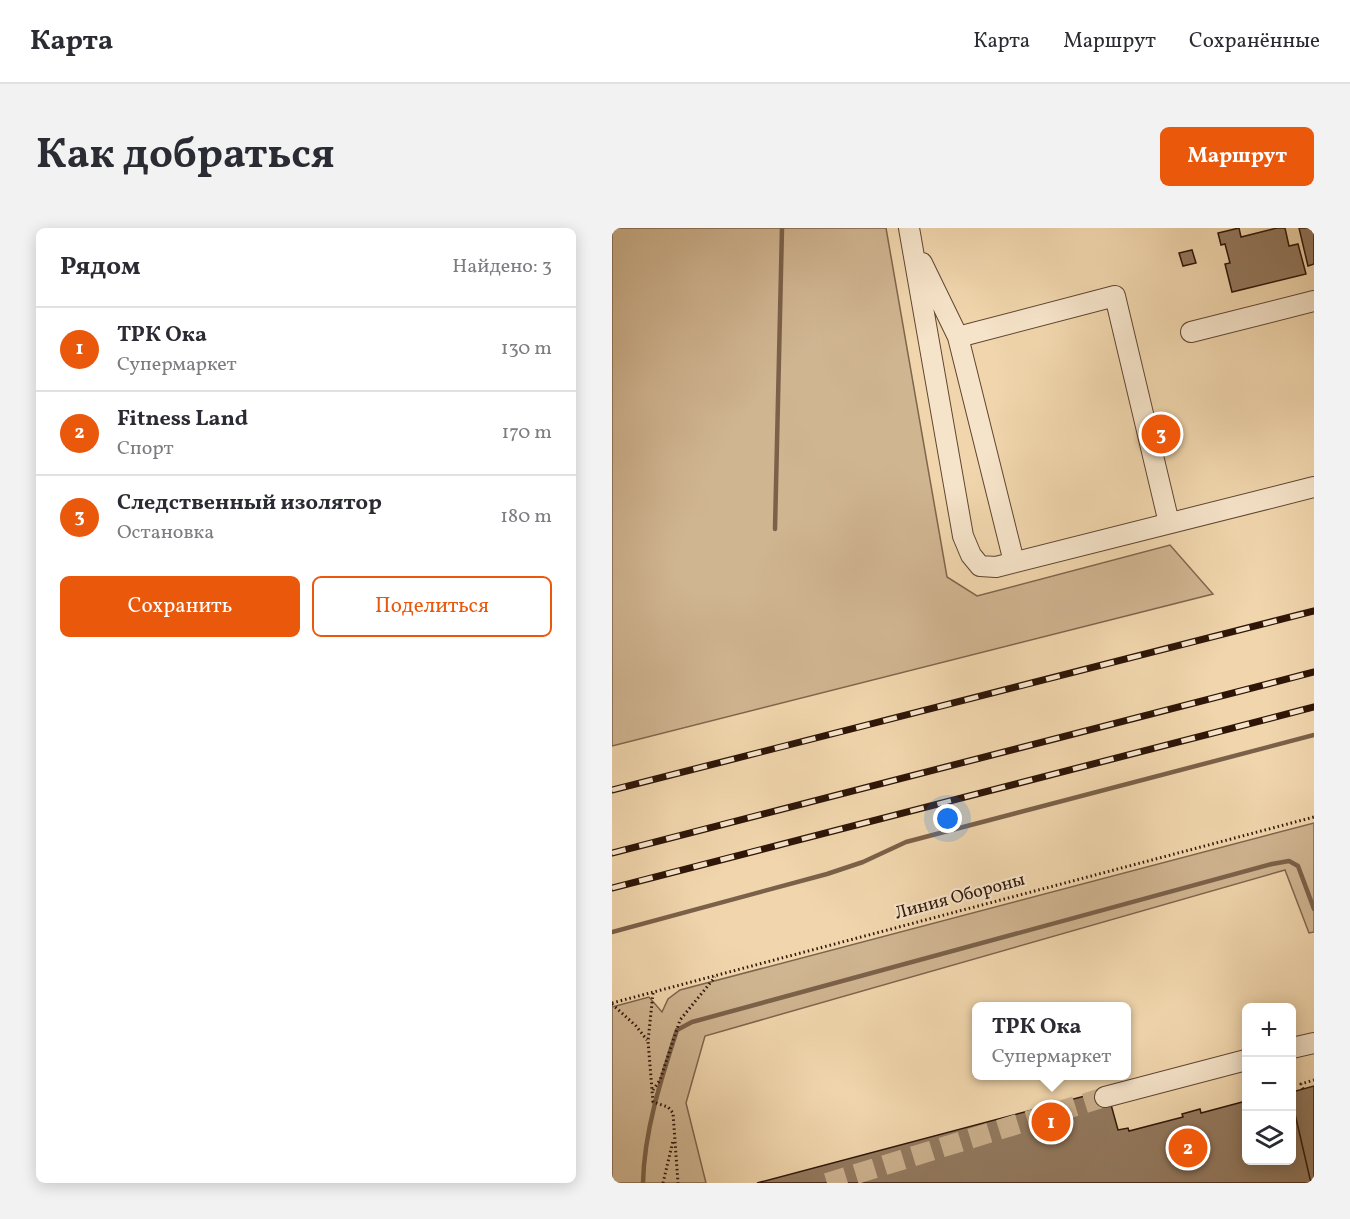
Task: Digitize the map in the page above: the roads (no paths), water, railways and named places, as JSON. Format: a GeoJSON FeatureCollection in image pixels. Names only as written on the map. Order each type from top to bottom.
{"type":"FeatureCollection","features":[{"type":"Feature","properties":{"kind":"street"},"geometry":{"type":"LineString","coordinates":[[910,235],[958,337],[1014,562]]}},
{"type":"Feature","properties":{"kind":"street"},"geometry":{"type":"LineString","coordinates":[[910,235],[963,536],[971,555],[980,566],[996,567],[1314,487]]}},
{"type":"Feature","properties":{"kind":"street"},"geometry":{"type":"LineString","coordinates":[[958,337],[1115,297],[1169,524]]}},
{"type":"Feature","properties":{"kind":"street"},"geometry":{"type":"LineString","coordinates":[[1191,332],[1314,301]]}},
{"type":"Feature","properties":{"kind":"street"},"geometry":{"type":"LineString","coordinates":[[1296,1047],[1314,1043]]}},
{"type":"Feature","properties":{"kind":"street"},"geometry":{"type":"LineString","coordinates":[[1104,1097],[1242,1061]]}},
{"type":"Feature","properties":{"kind":"waterway"},"geometry":{"type":"LineString","coordinates":[[775,529],[782,228]]}},
{"type":"Feature","properties":{"kind":"waterway"},"geometry":{"type":"LineString","coordinates":[[612,932],[827,874],[863,862],[906,842],[1314,735]]}},
{"type":"Feature","properties":{"kind":"waterway"},"geometry":{"type":"LineString","coordinates":[[643,1183],[646,1144],[665,1067],[677,1030],[692,1022],[1272,864],[1289,861],[1298,866],[1314,909]]}},
{"type":"Feature","properties":{"kind":"tunnel"},"geometry":{"type":"LineString","coordinates":[[827,1183],[1105,1097]]}},
{"type":"Feature","properties":{"kind":"railway"},"geometry":{"type":"LineString","coordinates":[[612,790],[1314,611]]}},
{"type":"Feature","properties":{"kind":"railway"},"geometry":{"type":"LineString","coordinates":[[612,853],[1314,672]]}},
{"type":"Feature","properties":{"kind":"railway"},"geometry":{"type":"LineString","coordinates":[[612,888],[1314,707]]}},
{"type":"Feature","properties":{"kind":"place","name":"Следственный изолятор"},"geometry":{"type":"Point","coordinates":[1161,434]}},
{"type":"Feature","properties":{"kind":"place","name":"ТРК Ока"},"geometry":{"type":"Point","coordinates":[1051,1122]}},
{"type":"Feature","properties":{"kind":"place","name":"Fitness Land"},"geometry":{"type":"Point","coordinates":[1188,1148]}}]}
